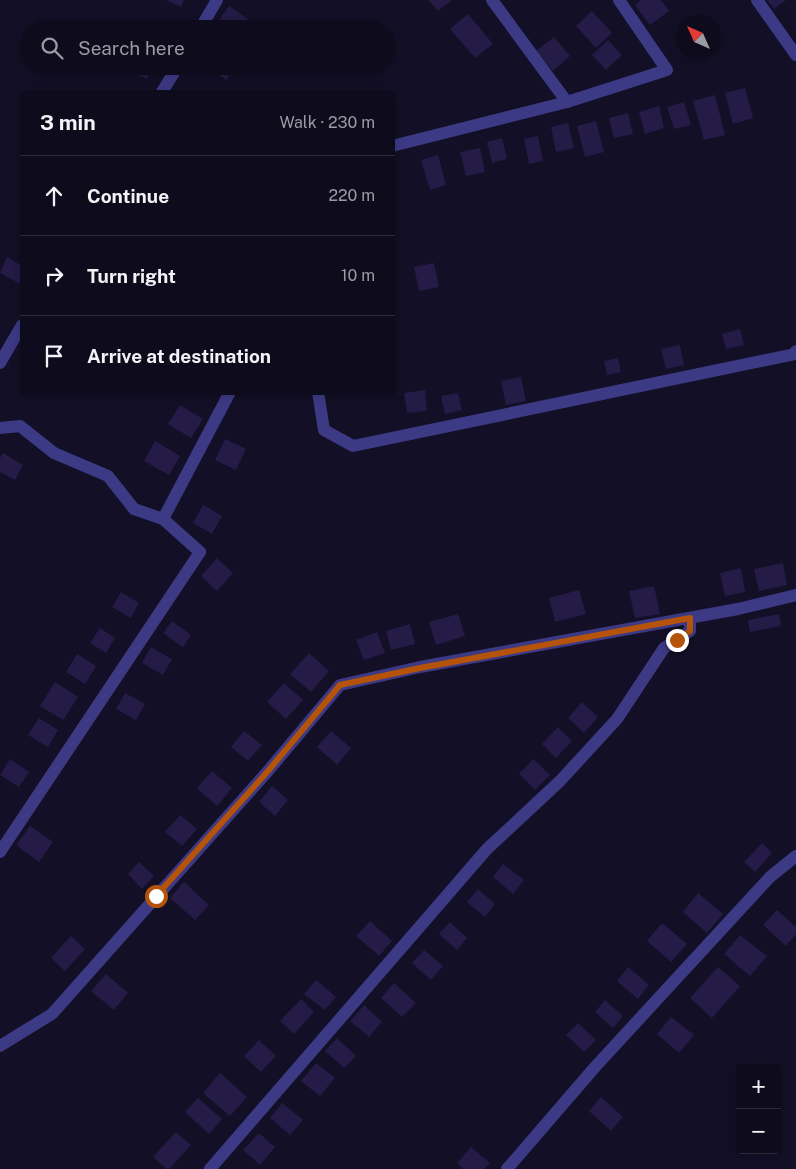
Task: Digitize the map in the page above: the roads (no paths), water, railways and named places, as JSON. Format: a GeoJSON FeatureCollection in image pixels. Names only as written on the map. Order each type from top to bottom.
{"type":"FeatureCollection","features":[{"type":"Feature","properties":{"kind":"street"},"geometry":{"type":"LineString","coordinates":[[205,20],[217,0]]}},
{"type":"Feature","properties":{"kind":"street"},"geometry":{"type":"LineString","coordinates":[[492,0],[567,102]]}},
{"type":"Feature","properties":{"kind":"street"},"geometry":{"type":"LineString","coordinates":[[395,145],[567,102],[667,70],[619,0]]}},
{"type":"Feature","properties":{"kind":"street"},"geometry":{"type":"LineString","coordinates":[[757,0],[796,55]]}},
{"type":"Feature","properties":{"kind":"street"},"geometry":{"type":"LineString","coordinates":[[163,90],[172,75]]}},
{"type":"Feature","properties":{"kind":"street"},"geometry":{"type":"LineString","coordinates":[[0,363],[20,328]]}},
{"type":"Feature","properties":{"kind":"street"},"geometry":{"type":"LineString","coordinates":[[318,395],[324,430],[353,446],[795,354],[796,351]]}},
{"type":"Feature","properties":{"kind":"street"},"geometry":{"type":"LineString","coordinates":[[163,519],[228,395]]}},
{"type":"Feature","properties":{"kind":"street"},"geometry":{"type":"LineString","coordinates":[[0,428],[20,426],[54,452],[108,476],[134,509],[163,519],[200,552],[0,852]]}},
{"type":"Feature","properties":{"kind":"street"},"geometry":{"type":"LineString","coordinates":[[0,1046],[52,1014],[268,771],[340,685],[420,668],[690,618],[796,595]]}},
{"type":"Feature","properties":{"kind":"street"},"geometry":{"type":"LineString","coordinates":[[210,1169],[487,849],[560,781],[618,719],[664,648],[690,631],[690,618]]}},
{"type":"Feature","properties":{"kind":"street"},"geometry":{"type":"LineString","coordinates":[[507,1169],[595,1067],[770,877],[796,856]]}}]}
